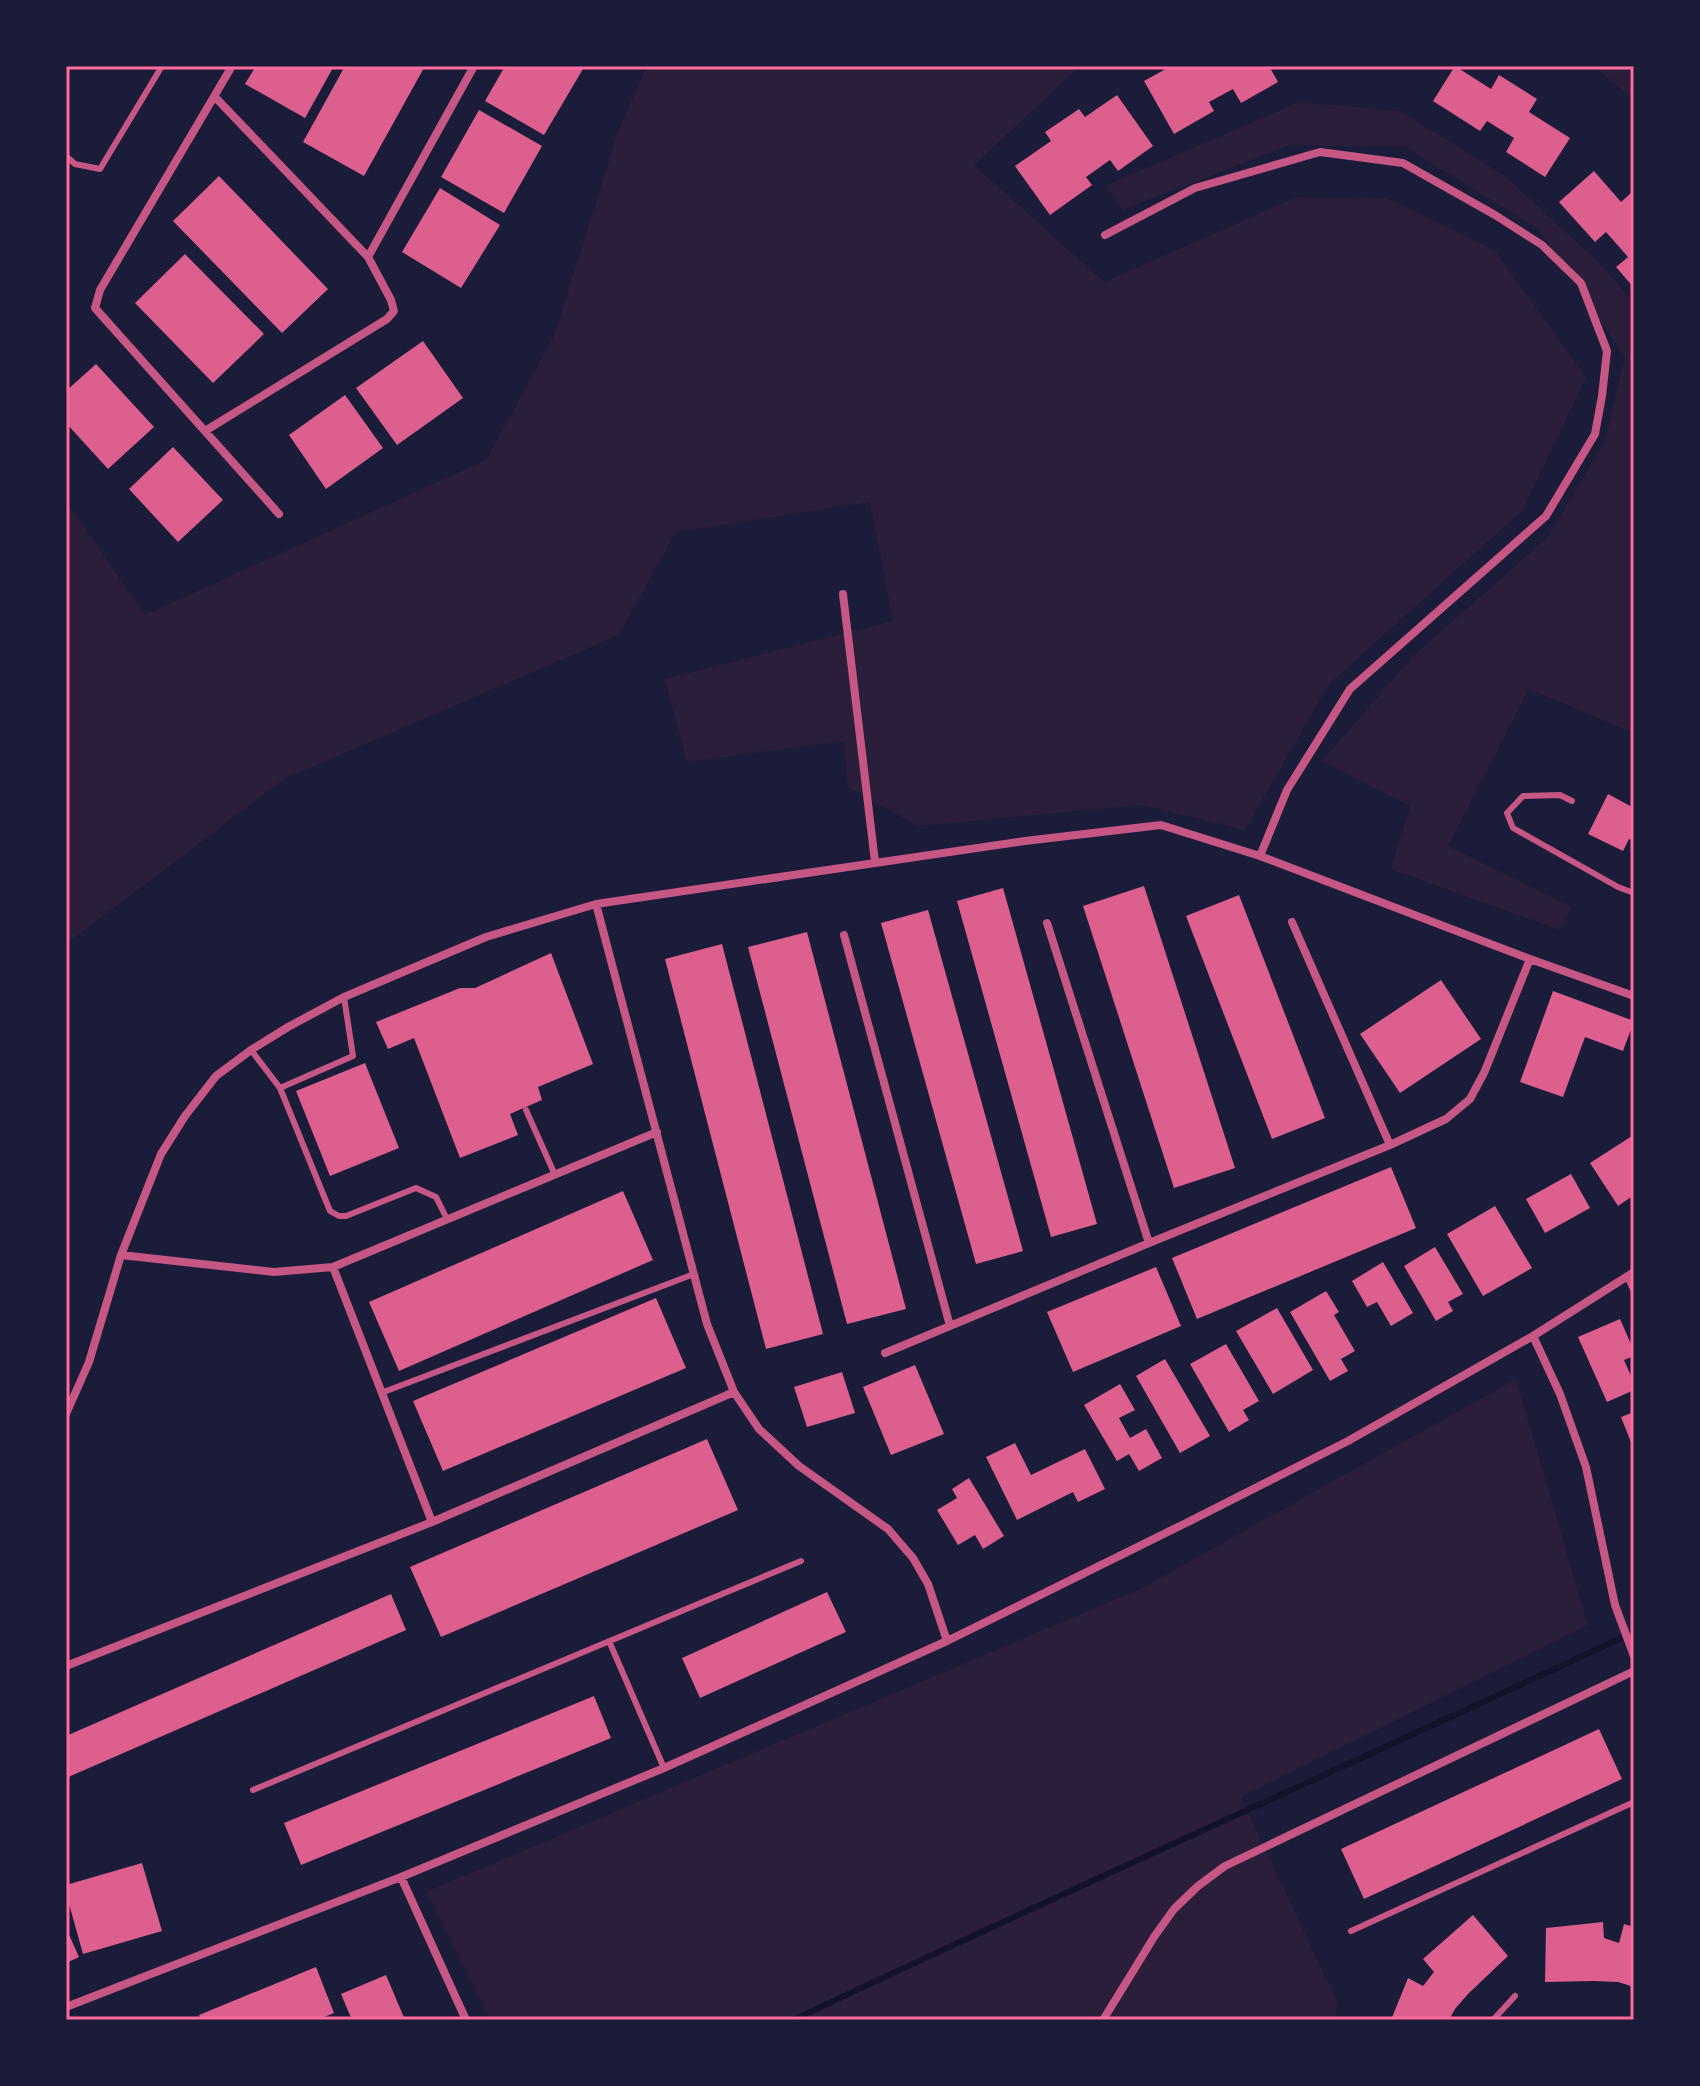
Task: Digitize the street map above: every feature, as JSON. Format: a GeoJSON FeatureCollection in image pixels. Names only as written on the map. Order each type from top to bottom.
{"type":"FeatureCollection","features":[{"type":"Feature","properties":{"kind":"street"},"geometry":{"type":"LineString","coordinates":[[232,66],[100,290],[95,308],[279,514]]}},
{"type":"Feature","properties":{"kind":"street"},"geometry":{"type":"LineString","coordinates":[[368,257],[474,66]]}},
{"type":"Feature","properties":{"kind":"street"},"geometry":{"type":"LineString","coordinates":[[205,431],[387,319],[394,311],[368,257],[215,97]]}},
{"type":"Feature","properties":{"kind":"street"},"geometry":{"type":"LineString","coordinates":[[1105,235],[1195,188],[1320,152],[1403,163],[1542,245],[1581,283],[1607,351],[1595,434],[1546,516],[1350,689],[1287,790],[1260,856]]}},
{"type":"Feature","properties":{"kind":"street"},"geometry":{"type":"LineString","coordinates":[[843,594],[875,862]]}},
{"type":"Feature","properties":{"kind":"street"},"geometry":{"type":"LineString","coordinates":[[66,1414],[89,1362],[121,1255],[161,1154],[216,1076],[288,1027],[344,997],[486,937],[596,904],[1025,841],[1161,825],[1260,856],[1634,996]]}},
{"type":"Feature","properties":{"kind":"street"},"geometry":{"type":"LineString","coordinates":[[596,904],[707,1324],[734,1392],[759,1429],[799,1466],[897,1538],[928,1584],[947,1641]]}},
{"type":"Feature","properties":{"kind":"street"},"geometry":{"type":"LineString","coordinates":[[1292,922],[1390,1145]]}},
{"type":"Feature","properties":{"kind":"street"},"geometry":{"type":"LineString","coordinates":[[1047,923],[1149,1243]]}},
{"type":"Feature","properties":{"kind":"street"},"geometry":{"type":"LineString","coordinates":[[844,935],[950,1326]]}},
{"type":"Feature","properties":{"kind":"street"},"geometry":{"type":"LineString","coordinates":[[885,1353],[1390,1145],[1446,1119],[1470,1099],[1484,1073],[1530,959]]}},
{"type":"Feature","properties":{"kind":"street"},"geometry":{"type":"LineString","coordinates":[[121,1255],[274,1272],[333,1267],[657,1132]]}},
{"type":"Feature","properties":{"kind":"street"},"geometry":{"type":"LineString","coordinates":[[333,1267],[432,1522]]}},
{"type":"Feature","properties":{"kind":"street"},"geometry":{"type":"LineString","coordinates":[[66,2007],[401,1877],[664,1768],[947,1641],[1348,1441],[1533,1336],[1631,1274],[1634,1289]]}},
{"type":"Feature","properties":{"kind":"street"},"geometry":{"type":"LineString","coordinates":[[1533,1336],[1560,1394],[1586,1467],[1615,1605],[1632,1654]]}},
{"type":"Feature","properties":{"kind":"street"},"geometry":{"type":"LineString","coordinates":[[66,1666],[432,1522],[734,1392]]}},
{"type":"Feature","properties":{"kind":"street"},"geometry":{"type":"LineString","coordinates":[[1103,2020],[1174,1909],[1225,1866],[1634,1671]]}},
{"type":"Feature","properties":{"kind":"street"},"geometry":{"type":"LineString","coordinates":[[401,1877],[466,2020]]}},
{"type":"Feature","properties":{"kind":"lane"},"geometry":{"type":"LineString","coordinates":[[66,156],[75,164],[100,169],[162,66]]}},
{"type":"Feature","properties":{"kind":"lane"},"geometry":{"type":"LineString","coordinates":[[1572,801],[1560,795],[1523,796],[1507,813],[1513,828],[1634,893]]}},
{"type":"Feature","properties":{"kind":"lane"},"geometry":{"type":"LineString","coordinates":[[280,1088],[353,1056],[344,997]]}},
{"type":"Feature","properties":{"kind":"lane"},"geometry":{"type":"LineString","coordinates":[[251,1050],[280,1088],[330,1211],[346,1216],[416,1188],[436,1197],[447,1219]]}},
{"type":"Feature","properties":{"kind":"lane"},"geometry":{"type":"LineString","coordinates":[[526,1110],[555,1175]]}},
{"type":"Feature","properties":{"kind":"lane"},"geometry":{"type":"LineString","coordinates":[[381,1393],[694,1274]]}},
{"type":"Feature","properties":{"kind":"lane"},"geometry":{"type":"LineString","coordinates":[[253,1790],[801,1561]]}},
{"type":"Feature","properties":{"kind":"lane"},"geometry":{"type":"LineString","coordinates":[[609,1641],[664,1768]]}},
{"type":"Feature","properties":{"kind":"lane"},"geometry":{"type":"LineString","coordinates":[[1351,1931],[1634,1802]]}},
{"type":"Feature","properties":{"kind":"lane"},"geometry":{"type":"LineString","coordinates":[[1493,2020],[1515,1996]]}},
{"type":"Feature","properties":{"kind":"shaded area"},"geometry":{"type":"Polygon","coordinates":[[[647,66],[1080,66],[974,165],[1104,282],[1297,197],[1388,198],[1495,251],[1586,377],[1523,510],[1329,684],[1245,830],[1142,805],[918,826],[848,787],[844,741],[687,762],[665,679],[893,621],[870,502],[676,532],[619,635],[284,779],[66,944],[66,501],[145,615],[486,460],[554,336],[619,129],[647,66]]]}},
{"type":"Feature","properties":{"kind":"shaded area"},"geometry":{"type":"Polygon","coordinates":[[[1593,66],[1634,66],[1634,99],[1593,66]]]}},
{"type":"Feature","properties":{"kind":"shaded area"},"geometry":{"type":"Polygon","coordinates":[[[1299,102],[1400,111],[1505,176],[1595,259],[1634,302],[1634,733],[1529,689],[1448,846],[1572,907],[1559,930],[1391,869],[1410,806],[1322,761],[1413,656],[1548,537],[1605,441],[1625,357],[1538,229],[1405,147],[1290,145],[1122,210],[1107,185],[1299,102]]]}},
{"type":"Feature","properties":{"kind":"shaded area"},"geometry":{"type":"Polygon","coordinates":[[[1516,1379],[1588,1625],[1241,1797],[1337,2002],[1335,2020],[490,2020],[426,1892],[1142,1588],[1516,1379]]]}},
{"type":"Feature","properties":{"kind":"building"},"geometry":{"type":"Polygon","coordinates":[[[256,66],[334,66],[305,118],[245,84],[256,66]]]}},
{"type":"Feature","properties":{"kind":"building"},"geometry":{"type":"Polygon","coordinates":[[[345,66],[425,66],[364,176],[303,142],[345,66]]]}},
{"type":"Feature","properties":{"kind":"building"},"geometry":{"type":"Polygon","coordinates":[[[505,66],[578,66],[583,69],[544,135],[485,101],[505,66]]]}},
{"type":"Feature","properties":{"kind":"building"},"geometry":{"type":"Polygon","coordinates":[[[1171,66],[1269,66],[1278,82],[1241,103],[1233,89],[1209,102],[1214,111],[1174,134],[1144,81],[1171,66]]]}},
{"type":"Feature","properties":{"kind":"building"},"geometry":{"type":"Polygon","coordinates":[[[1455,66],[1491,89],[1499,75],[1537,99],[1529,112],[1570,138],[1545,177],[1506,152],[1514,138],[1487,121],[1480,131],[1433,101],[1455,66]]]}},
{"type":"Feature","properties":{"kind":"building"},"geometry":{"type":"Polygon","coordinates":[[[1117,95],[1153,146],[1118,171],[1110,160],[1086,177],[1092,185],[1050,215],[1015,166],[1051,141],[1045,132],[1079,109],[1085,117],[1117,95]]]}},
{"type":"Feature","properties":{"kind":"building"},"geometry":{"type":"Polygon","coordinates":[[[479,110],[542,146],[504,213],[441,177],[479,110]]]}},
{"type":"Feature","properties":{"kind":"building"},"geometry":{"type":"Polygon","coordinates":[[[1594,171],[1621,202],[1631,193],[1634,197],[1634,288],[1616,267],[1628,257],[1606,232],[1595,242],[1559,202],[1594,171]]]}},
{"type":"Feature","properties":{"kind":"building"},"geometry":{"type":"Polygon","coordinates":[[[219,176],[328,289],[282,333],[173,221],[219,176]]]}},
{"type":"Feature","properties":{"kind":"building"},"geometry":{"type":"Polygon","coordinates":[[[440,188],[500,225],[461,288],[402,252],[440,188]]]}},
{"type":"Feature","properties":{"kind":"building"},"geometry":{"type":"Polygon","coordinates":[[[185,254],[264,334],[213,383],[135,303],[185,254]]]}},
{"type":"Feature","properties":{"kind":"building"},"geometry":{"type":"Polygon","coordinates":[[[423,341],[463,398],[397,445],[356,388],[423,341]]]}},
{"type":"Feature","properties":{"kind":"building"},"geometry":{"type":"Polygon","coordinates":[[[96,364],[154,427],[108,469],[66,423],[66,391],[96,364]]]}},
{"type":"Feature","properties":{"kind":"building"},"geometry":{"type":"Polygon","coordinates":[[[345,395],[383,448],[326,489],[289,435],[345,395]]]}},
{"type":"Feature","properties":{"kind":"building"},"geometry":{"type":"Polygon","coordinates":[[[173,447],[223,500],[178,542],[129,489],[173,447]]]}},
{"type":"Feature","properties":{"kind":"building"},"geometry":{"type":"Polygon","coordinates":[[[1608,794],[1634,808],[1634,841],[1629,839],[1623,851],[1588,834],[1608,794]]]}},
{"type":"Feature","properties":{"kind":"building"},"geometry":{"type":"Polygon","coordinates":[[[1144,886],[1235,1168],[1174,1188],[1083,906],[1144,886]]]}},
{"type":"Feature","properties":{"kind":"building"},"geometry":{"type":"Polygon","coordinates":[[[1003,888],[1097,1224],[1051,1237],[957,901],[1003,888]]]}},
{"type":"Feature","properties":{"kind":"building"},"geometry":{"type":"Polygon","coordinates":[[[1239,895],[1325,1118],[1272,1139],[1186,916],[1239,895]]]}},
{"type":"Feature","properties":{"kind":"building"},"geometry":{"type":"Polygon","coordinates":[[[928,910],[1023,1251],[976,1264],[881,923],[928,910]]]}},
{"type":"Feature","properties":{"kind":"building"},"geometry":{"type":"Polygon","coordinates":[[[807,932],[906,1309],[847,1324],[748,947],[807,932]]]}},
{"type":"Feature","properties":{"kind":"building"},"geometry":{"type":"Polygon","coordinates":[[[722,944],[823,1334],[766,1349],[665,959],[722,944]]]}},
{"type":"Feature","properties":{"kind":"building"},"geometry":{"type":"Polygon","coordinates":[[[551,953],[593,1064],[538,1087],[542,1100],[510,1114],[518,1135],[460,1158],[414,1038],[388,1049],[376,1022],[460,988],[475,988],[551,953]]]}},
{"type":"Feature","properties":{"kind":"building"},"geometry":{"type":"Polygon","coordinates":[[[1441,980],[1481,1039],[1400,1093],[1360,1034],[1441,980]]]}},
{"type":"Feature","properties":{"kind":"building"},"geometry":{"type":"Polygon","coordinates":[[[1553,991],[1634,1021],[1623,1051],[1585,1037],[1563,1097],[1520,1082],[1553,991]]]}},
{"type":"Feature","properties":{"kind":"building"},"geometry":{"type":"Polygon","coordinates":[[[365,1063],[399,1148],[330,1176],[296,1091],[365,1063]]]}},
{"type":"Feature","properties":{"kind":"building"},"geometry":{"type":"Polygon","coordinates":[[[1632,1136],[1634,1195],[1618,1206],[1590,1163],[1632,1136]]]}},
{"type":"Feature","properties":{"kind":"building"},"geometry":{"type":"Polygon","coordinates":[[[1391,1167],[1416,1228],[1197,1319],[1172,1258],[1391,1167]]]}},
{"type":"Feature","properties":{"kind":"building"},"geometry":{"type":"Polygon","coordinates":[[[1571,1174],[1590,1208],[1545,1233],[1526,1199],[1571,1174]]]}},
{"type":"Feature","properties":{"kind":"building"},"geometry":{"type":"Polygon","coordinates":[[[623,1191],[653,1260],[399,1371],[369,1302],[623,1191]]]}},
{"type":"Feature","properties":{"kind":"building"},"geometry":{"type":"Polygon","coordinates":[[[1495,1206],[1532,1268],[1483,1296],[1447,1234],[1495,1206]]]}},
{"type":"Feature","properties":{"kind":"building"},"geometry":{"type":"Polygon","coordinates":[[[1435,1247],[1463,1294],[1448,1302],[1453,1311],[1436,1321],[1404,1266],[1435,1247]]]}},
{"type":"Feature","properties":{"kind":"building"},"geometry":{"type":"Polygon","coordinates":[[[1383,1262],[1413,1313],[1391,1326],[1377,1302],[1367,1307],[1352,1281],[1383,1262]]]}},
{"type":"Feature","properties":{"kind":"building"},"geometry":{"type":"Polygon","coordinates":[[[1156,1267],[1181,1326],[1073,1372],[1047,1312],[1156,1267]]]}},
{"type":"Feature","properties":{"kind":"building"},"geometry":{"type":"Polygon","coordinates":[[[1326,1291],[1339,1312],[1334,1315],[1355,1351],[1341,1359],[1348,1371],[1330,1381],[1290,1312],[1326,1291]]]}},
{"type":"Feature","properties":{"kind":"building"},"geometry":{"type":"Polygon","coordinates":[[[656,1298],[686,1368],[443,1471],[413,1401],[656,1298]]]}},
{"type":"Feature","properties":{"kind":"building"},"geometry":{"type":"Polygon","coordinates":[[[1277,1308],[1313,1370],[1273,1394],[1236,1331],[1277,1308]]]}},
{"type":"Feature","properties":{"kind":"building"},"geometry":{"type":"Polygon","coordinates":[[[1620,1319],[1634,1351],[1634,1356],[1624,1360],[1634,1390],[1607,1402],[1578,1337],[1620,1319]]]}},
{"type":"Feature","properties":{"kind":"building"},"geometry":{"type":"Polygon","coordinates":[[[1226,1344],[1259,1401],[1243,1410],[1249,1420],[1229,1432],[1190,1364],[1226,1344]]]}},
{"type":"Feature","properties":{"kind":"building"},"geometry":{"type":"Polygon","coordinates":[[[1165,1359],[1210,1436],[1180,1453],[1136,1376],[1165,1359]]]}},
{"type":"Feature","properties":{"kind":"building"},"geometry":{"type":"Polygon","coordinates":[[[915,1365],[944,1434],[891,1455],[863,1387],[915,1365]]]}},
{"type":"Feature","properties":{"kind":"building"},"geometry":{"type":"Polygon","coordinates":[[[842,1372],[855,1413],[807,1427],[794,1387],[842,1372]]]}},
{"type":"Feature","properties":{"kind":"building"},"geometry":{"type":"Polygon","coordinates":[[[1120,1384],[1135,1410],[1119,1418],[1130,1438],[1146,1429],[1162,1458],[1139,1471],[1129,1454],[1117,1461],[1084,1405],[1120,1384]]]}},
{"type":"Feature","properties":{"kind":"building"},"geometry":{"type":"Polygon","coordinates":[[[1634,1412],[1634,1450],[1621,1417],[1634,1412]]]}},
{"type":"Feature","properties":{"kind":"building"},"geometry":{"type":"Polygon","coordinates":[[[707,1439],[738,1510],[441,1637],[410,1567],[707,1439]]]}},
{"type":"Feature","properties":{"kind":"building"},"geometry":{"type":"Polygon","coordinates":[[[1015,1443],[1031,1475],[1085,1449],[1105,1489],[1078,1502],[1073,1492],[1017,1520],[986,1457],[1015,1443]]]}},
{"type":"Feature","properties":{"kind":"building"},"geometry":{"type":"Polygon","coordinates":[[[969,1478],[1004,1536],[983,1549],[975,1535],[958,1545],[937,1510],[957,1498],[952,1489],[969,1478]]]}},
{"type":"Feature","properties":{"kind":"building"},"geometry":{"type":"Polygon","coordinates":[[[827,1592],[846,1632],[700,1698],[682,1658],[827,1592]]]}},
{"type":"Feature","properties":{"kind":"building"},"geometry":{"type":"Polygon","coordinates":[[[391,1594],[406,1630],[66,1778],[66,1736],[391,1594]]]}},
{"type":"Feature","properties":{"kind":"building"},"geometry":{"type":"Polygon","coordinates":[[[594,1696],[611,1738],[301,1865],[284,1823],[594,1696]]]}},
{"type":"Feature","properties":{"kind":"building"},"geometry":{"type":"Polygon","coordinates":[[[1599,1729],[1622,1779],[1364,1899],[1341,1849],[1599,1729]]]}},
{"type":"Feature","properties":{"kind":"building"},"geometry":{"type":"Polygon","coordinates":[[[142,1863],[162,1931],[83,1954],[66,1885],[142,1863]]]}},
{"type":"Feature","properties":{"kind":"building"},"geometry":{"type":"Polygon","coordinates":[[[1473,1915],[1508,1956],[1468,1994],[1449,2020],[1391,2020],[1408,1978],[1423,1986],[1434,1972],[1423,1959],[1473,1915]]]}},
{"type":"Feature","properties":{"kind":"building"},"geometry":{"type":"Polygon","coordinates":[[[1603,1922],[1604,1938],[1619,1943],[1624,1924],[1634,1927],[1634,1987],[1618,1982],[1545,1982],[1546,1928],[1603,1922]]]}},
{"type":"Feature","properties":{"kind":"building"},"geometry":{"type":"Polygon","coordinates":[[[66,1928],[79,1957],[66,1963],[66,1928]]]}},
{"type":"Feature","properties":{"kind":"building"},"geometry":{"type":"Polygon","coordinates":[[[316,1967],[334,2013],[317,2020],[201,2020],[199,2015],[316,1967]]]}},
{"type":"Feature","properties":{"kind":"building"},"geometry":{"type":"Polygon","coordinates":[[[386,1975],[405,2020],[352,2020],[341,1994],[386,1975]]]}},
{"type":"Feature","properties":{"kind":"waterway"},"geometry":{"type":"LineString","coordinates":[[793,2020],[1634,1632]]}}]}
